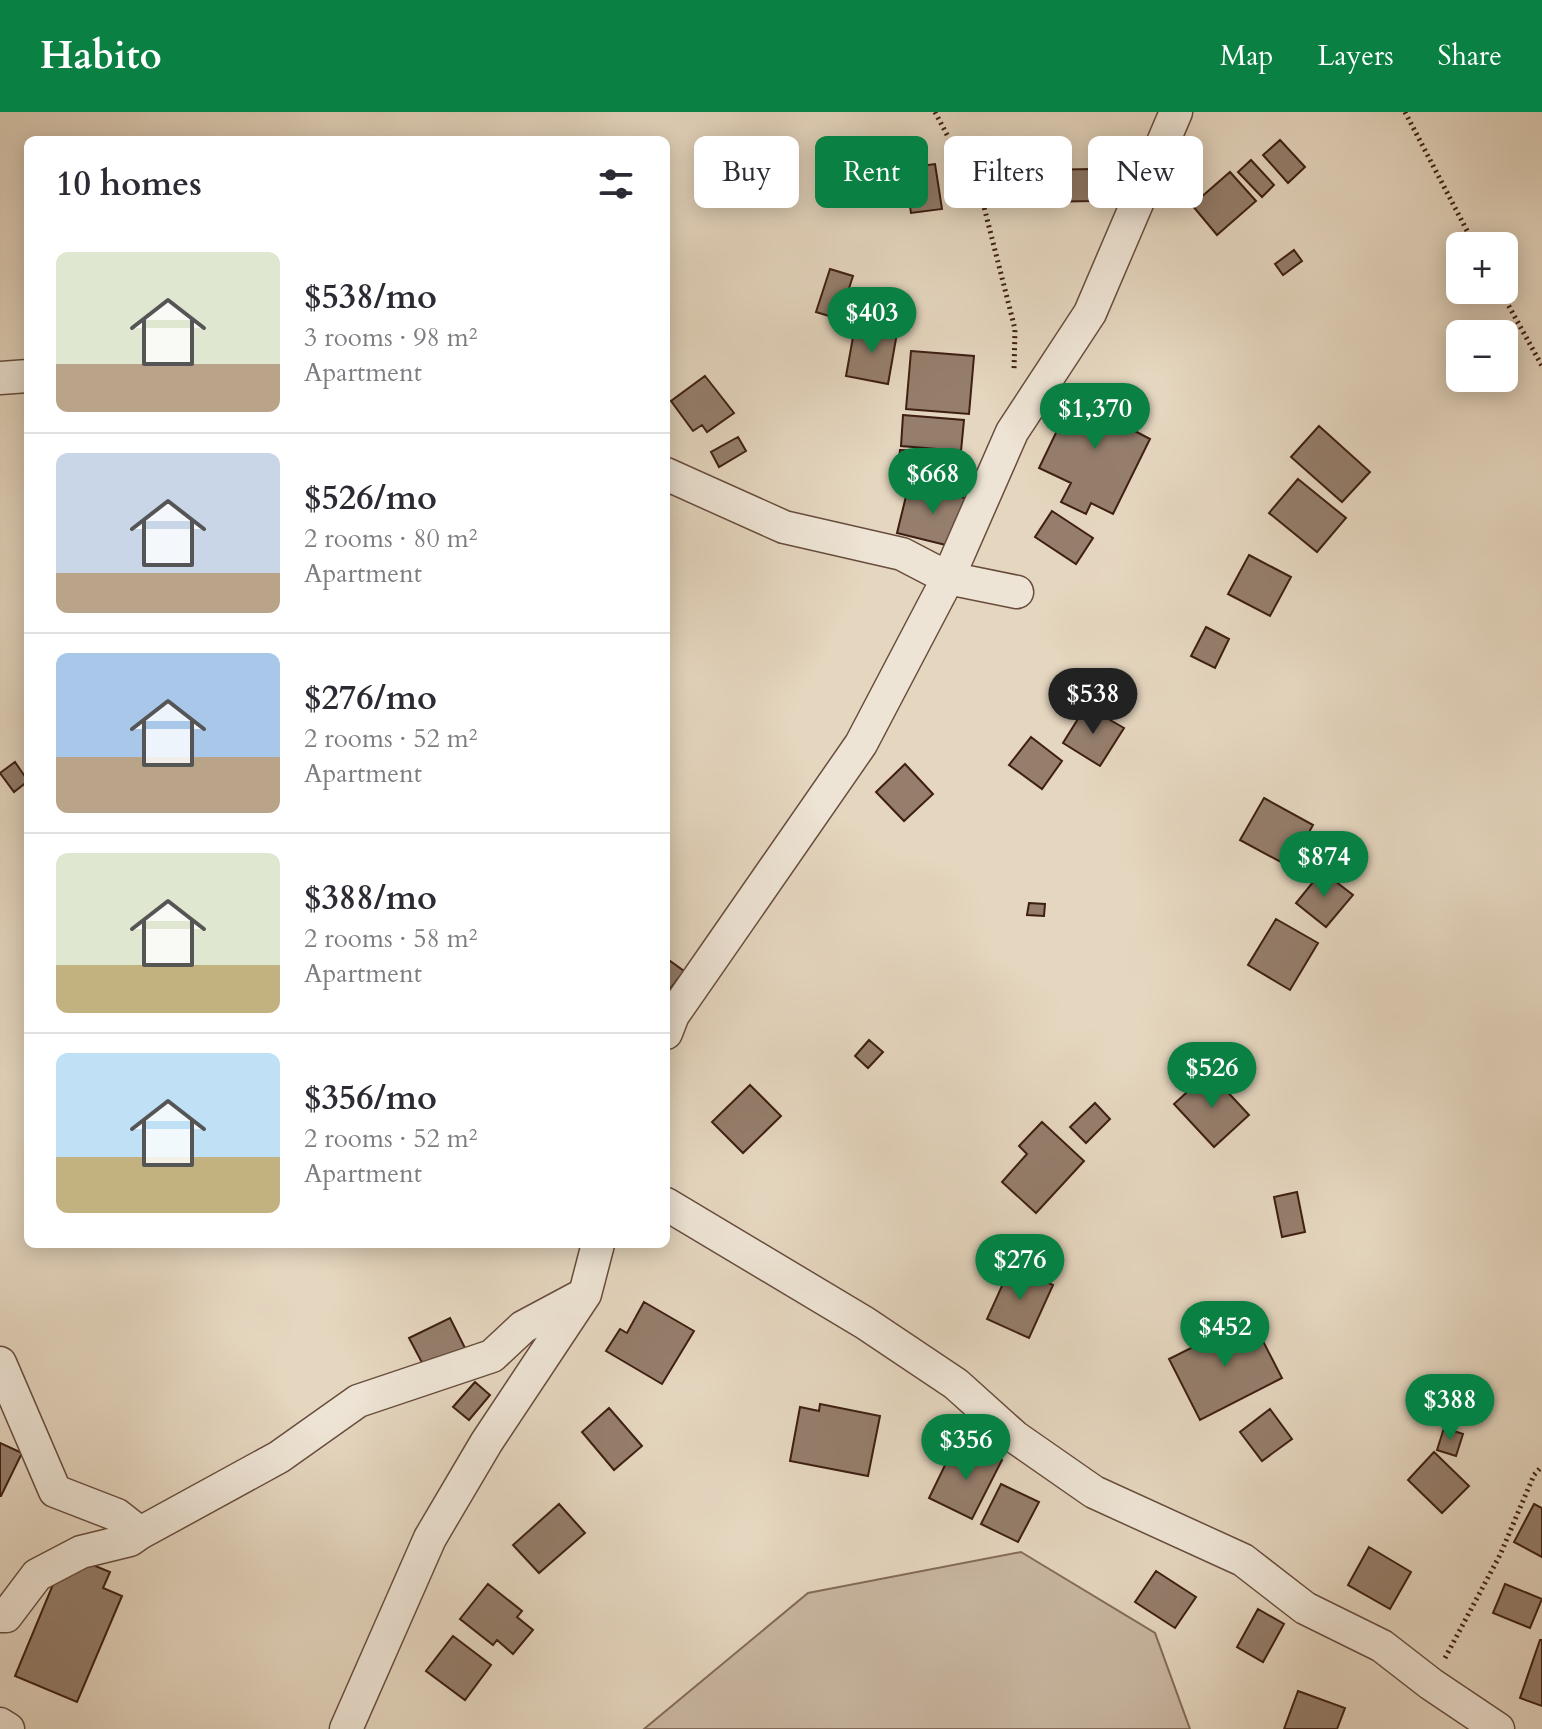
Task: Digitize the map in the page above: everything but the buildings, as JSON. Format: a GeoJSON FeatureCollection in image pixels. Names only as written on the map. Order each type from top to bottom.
{"type":"FeatureCollection","features":[{"type":"Feature","properties":{"kind":"street"},"geometry":{"type":"LineString","coordinates":[[670,1023],[861,744],[948,578],[1012,432],[1090,313],[1176,112]]}},
{"type":"Feature","properties":{"kind":"street"},"geometry":{"type":"LineString","coordinates":[[0,378],[24,376]]}},
{"type":"Feature","properties":{"kind":"street"},"geometry":{"type":"LineString","coordinates":[[670,476],[784,527],[902,554],[948,578],[1017,592]]}},
{"type":"Feature","properties":{"kind":"street"},"geometry":{"type":"LineString","coordinates":[[670,1206],[865,1323],[943,1375],[1015,1437],[1094,1492],[1243,1560],[1305,1608],[1382,1646],[1498,1729]]}},
{"type":"Feature","properties":{"kind":"street"},"geometry":{"type":"LineString","coordinates":[[346,1729],[430,1538],[486,1443],[585,1294],[597,1248]]}},
{"type":"Feature","properties":{"kind":"street"},"geometry":{"type":"LineString","coordinates":[[0,1616],[6,1616],[37,1575],[81,1552],[130,1540],[279,1457],[358,1401],[492,1356],[523,1327],[585,1294]]}},
{"type":"Feature","properties":{"kind":"street"},"geometry":{"type":"LineString","coordinates":[[0,1363],[55,1491],[117,1515],[140,1533]]}},
{"type":"Feature","properties":{"kind":"street"},"geometry":{"type":"LineString","coordinates":[[0,1724],[8,1729]]}},
{"type":"Feature","properties":{"kind":"path"},"geometry":{"type":"LineString","coordinates":[[935,112],[983,203],[1015,329],[1014,373]]}},
{"type":"Feature","properties":{"kind":"path"},"geometry":{"type":"LineString","coordinates":[[1405,112],[1468,232]]}},
{"type":"Feature","properties":{"kind":"path"},"geometry":{"type":"LineString","coordinates":[[1508,304],[1542,366]]}},
{"type":"Feature","properties":{"kind":"path"},"geometry":{"type":"LineString","coordinates":[[1431,1684],[1481,1593],[1534,1475],[1542,1466]]}},
{"type":"Feature","properties":{"kind":"shaded area"},"geometry":{"type":"Polygon","coordinates":[[[1021,1552],[1155,1633],[1190,1729],[644,1729],[808,1593],[1021,1552]]]}}]}
